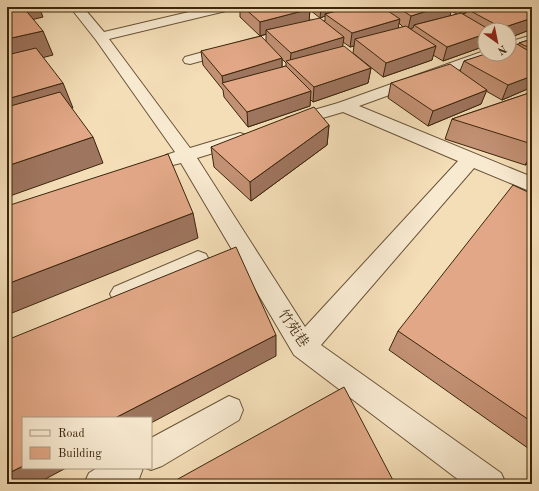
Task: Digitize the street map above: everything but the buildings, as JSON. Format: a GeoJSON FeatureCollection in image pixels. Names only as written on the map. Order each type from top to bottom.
{"type":"FeatureCollection","features":[{"type":"Feature","properties":{"kind":"street","name":"竹苑巷"},"geometry":{"type":"LineString","coordinates":[[76,7],[101,37],[186,155],[303,347],[490,484]]}},
{"type":"Feature","properties":{"kind":"street"},"geometry":{"type":"LineString","coordinates":[[101,37],[226,7]]}},
{"type":"Feature","properties":{"kind":"street"},"geometry":{"type":"LineString","coordinates":[[167,34],[236,16]]}},
{"type":"Feature","properties":{"kind":"street"},"geometry":{"type":"LineString","coordinates":[[190,60],[309,27]]}},
{"type":"Feature","properties":{"kind":"street"},"geometry":{"type":"LineString","coordinates":[[517,44],[532,39]]}},
{"type":"Feature","properties":{"kind":"street"},"geometry":{"type":"LineString","coordinates":[[278,127],[344,106],[477,58]]}},
{"type":"Feature","properties":{"kind":"street"},"geometry":{"type":"LineString","coordinates":[[344,106],[532,184]]}},
{"type":"Feature","properties":{"kind":"street"},"geometry":{"type":"LineString","coordinates":[[156,165],[256,134]]}},
{"type":"Feature","properties":{"kind":"street"},"geometry":{"type":"LineString","coordinates":[[303,347],[471,159]]}},
{"type":"Feature","properties":{"kind":"street"},"geometry":{"type":"LineString","coordinates":[[99,304],[198,260]]}},
{"type":"Feature","properties":{"kind":"street"},"geometry":{"type":"LineString","coordinates":[[152,453],[229,410]]}},
{"type":"Feature","properties":{"kind":"street"},"geometry":{"type":"LineString","coordinates":[[100,484],[126,469]]}}]}
